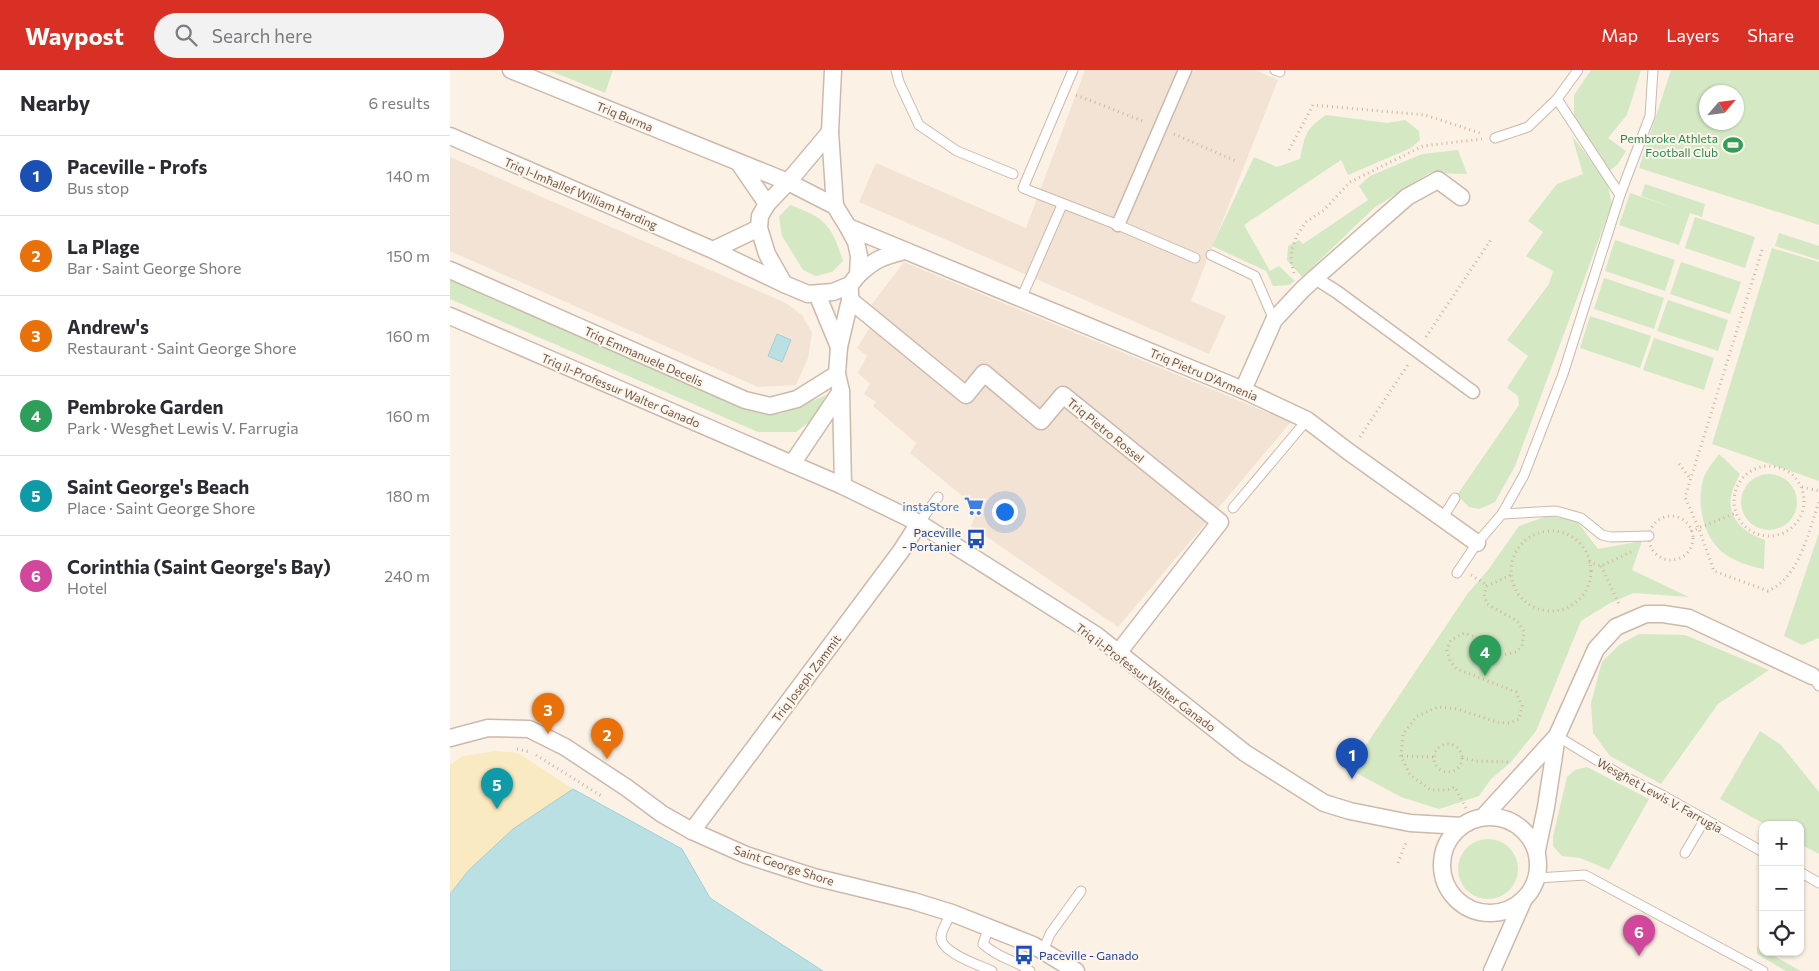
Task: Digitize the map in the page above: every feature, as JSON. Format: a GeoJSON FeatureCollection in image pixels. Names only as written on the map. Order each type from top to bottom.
{"type":"FeatureCollection","features":[{"type":"Feature","properties":{"kind":"street","name":"Triq Burma"},"geometry":{"type":"LineString","coordinates":[[511,70],[788,182]]}},
{"type":"Feature","properties":{"kind":"street"},"geometry":{"type":"LineString","coordinates":[[833,70],[830,132],[835,206],[856,242],[859,256],[838,347],[836,374],[841,391],[843,486]]}},
{"type":"Feature","properties":{"kind":"street"},"geometry":{"type":"LineString","coordinates":[[1118,225],[1185,70]]}},
{"type":"Feature","properties":{"kind":"street"},"geometry":{"type":"LineString","coordinates":[[830,132],[768,204],[760,216],[760,228],[767,254],[784,284],[808,294],[833,292],[852,286],[871,262],[904,251]]}},
{"type":"Feature","properties":{"kind":"street","name":"Triq l-Imħallef William Harding"},"geometry":{"type":"LineString","coordinates":[[450,136],[713,250],[784,284]]}},
{"type":"Feature","properties":{"kind":"street"},"geometry":{"type":"LineString","coordinates":[[739,163],[768,204]]}},
{"type":"Feature","properties":{"kind":"street"},"geometry":{"type":"LineString","coordinates":[[1244,390],[1274,320],[1315,278],[1407,197],[1438,180],[1461,198]]}},
{"type":"Feature","properties":{"kind":"street"},"geometry":{"type":"LineString","coordinates":[[788,182],[835,206]]}},
{"type":"Feature","properties":{"kind":"street","name":"Triq Pietru D'Armenia"},"geometry":{"type":"LineString","coordinates":[[848,227],[1244,390],[1307,420],[1477,543]]}},
{"type":"Feature","properties":{"kind":"street"},"geometry":{"type":"LineString","coordinates":[[713,250],[760,228]]}},
{"type":"Feature","properties":{"kind":"street","name":"Triq Emmanuele Decelis"},"geometry":{"type":"LineString","coordinates":[[450,270],[745,400],[770,406],[797,399],[836,374]]}},
{"type":"Feature","properties":{"kind":"street"},"geometry":{"type":"LineString","coordinates":[[1315,278],[1474,392]]}},
{"type":"Feature","properties":{"kind":"street","name":"Triq Pietro Rossel"},"geometry":{"type":"LineString","coordinates":[[852,286],[966,395],[984,373],[1041,421],[1063,395],[1220,522],[1118,653]]}},
{"type":"Feature","properties":{"kind":"street"},"geometry":{"type":"LineString","coordinates":[[817,294],[838,347]]}},
{"type":"Feature","properties":{"kind":"street","name":"Triq il-Professur Walter Ganado"},"geometry":{"type":"LineString","coordinates":[[450,316],[843,486],[919,523],[1096,635],[1245,752],[1324,803],[1350,811],[1410,823],[1462,826]]}},
{"type":"Feature","properties":{"kind":"street"},"geometry":{"type":"LineString","coordinates":[[792,464],[841,391]]}},
{"type":"Feature","properties":{"kind":"street","name":"Triq Joseph Zammit"},"geometry":{"type":"LineString","coordinates":[[692,831],[895,559],[919,523]]}},
{"type":"Feature","properties":{"kind":"street"},"geometry":{"type":"LineString","coordinates":[[1536,850],[1546,807],[1557,736],[1596,649],[1616,627],[1646,614],[1664,614],[1689,618],[1817,678]]}},
{"type":"Feature","properties":{"kind":"street","name":"Saint George Shore"},"geometry":{"type":"LineString","coordinates":[[450,738],[488,728],[529,729],[566,748],[662,814],[692,831],[746,855],[814,877],[913,900],[952,913],[1043,951],[1076,971]]}},
{"type":"Feature","properties":{"kind":"street"},"geometry":{"type":"LineString","coordinates":[[1485,815],[1557,736]]}},
{"type":"Feature","properties":{"kind":"street"},"geometry":{"type":"LineString","coordinates":[[1485,815],[1503,818],[1518,825],[1529,836],[1536,850],[1539,864],[1537,878],[1532,891],[1523,901],[1492,971]]}},
{"type":"Feature","properties":{"kind":"street","name":"Triq il-Professur Walter Ganado"},"geometry":{"type":"LineString","coordinates":[[1485,815],[1462,826],[1451,837],[1444,851],[1442,867],[1445,882],[1452,894],[1461,903],[1476,911],[1492,914],[1509,910],[1523,901]]}},
{"type":"Feature","properties":{"kind":"lane"},"geometry":{"type":"LineString","coordinates":[[896,70],[899,82],[919,125],[957,151],[1013,174]]}},
{"type":"Feature","properties":{"kind":"lane"},"geometry":{"type":"LineString","coordinates":[[1073,70],[1023,188],[1062,205],[1118,225],[1195,258]]}},
{"type":"Feature","properties":{"kind":"lane"},"geometry":{"type":"LineString","coordinates":[[1495,138],[1528,127],[1557,99],[1578,70]]}},
{"type":"Feature","properties":{"kind":"lane"},"geometry":{"type":"LineString","coordinates":[[1457,573],[1477,543],[1502,514],[1524,475],[1564,374],[1620,195],[1650,116],[1653,70]]}},
{"type":"Feature","properties":{"kind":"lane"},"geometry":{"type":"LineString","coordinates":[[1557,99],[1620,195]]}},
{"type":"Feature","properties":{"kind":"lane"},"geometry":{"type":"LineString","coordinates":[[1021,299],[1062,205]]}},
{"type":"Feature","properties":{"kind":"lane"},"geometry":{"type":"LineString","coordinates":[[1211,255],[1255,276],[1274,320]]}},
{"type":"Feature","properties":{"kind":"lane"},"geometry":{"type":"LineString","coordinates":[[1233,508],[1307,420]]}},
{"type":"Feature","properties":{"kind":"lane"},"geometry":{"type":"LineString","coordinates":[[919,523],[938,497]]}},
{"type":"Feature","properties":{"kind":"lane"},"geometry":{"type":"LineString","coordinates":[[1442,519],[1455,498]]}},
{"type":"Feature","properties":{"kind":"lane"},"geometry":{"type":"LineString","coordinates":[[1502,514],[1556,511],[1581,518],[1602,535],[1650,540]]}},
{"type":"Feature","properties":{"kind":"lane","name":"Wesgħet Lewis V. Farrugia"},"geometry":{"type":"LineString","coordinates":[[1557,736],[1621,775],[1662,795],[1759,850]]}},
{"type":"Feature","properties":{"kind":"lane"},"geometry":{"type":"LineString","coordinates":[[1685,853],[1704,819]]}},
{"type":"Feature","properties":{"kind":"lane"},"geometry":{"type":"LineString","coordinates":[[1804,874],[1819,883]]}},
{"type":"Feature","properties":{"kind":"lane"},"geometry":{"type":"LineString","coordinates":[[1537,878],[1585,875],[1763,971]]}},
{"type":"Feature","properties":{"kind":"lane"},"geometry":{"type":"LineString","coordinates":[[1043,951],[1050,934],[1081,891]]}},
{"type":"Feature","properties":{"kind":"lane"},"geometry":{"type":"LineString","coordinates":[[952,913],[943,929],[941,939],[946,948],[992,971]]}},
{"type":"Feature","properties":{"kind":"lane"},"geometry":{"type":"LineString","coordinates":[[989,927],[982,944],[993,954],[1025,967],[1030,971]]}},
{"type":"Feature","properties":{"kind":"path"},"geometry":{"type":"LineString","coordinates":[[1289,150],[1313,105],[1425,115],[1495,138]]}},
{"type":"Feature","properties":{"kind":"path"},"geometry":{"type":"LineString","coordinates":[[1302,290],[1294,274],[1291,262],[1292,249],[1297,236],[1306,222],[1324,210],[1350,182],[1423,146],[1495,138]]}},
{"type":"Feature","properties":{"kind":"path"},"geometry":{"type":"LineString","coordinates":[[1762,250],[1685,497],[1714,571],[1768,591],[1778,587],[1792,571],[1803,548],[1819,502]]}},
{"type":"Feature","properties":{"kind":"path"},"geometry":{"type":"LineString","coordinates":[[1679,464],[1690,478]]}},
{"type":"Feature","properties":{"kind":"path"},"geometry":{"type":"LineString","coordinates":[[1776,466],[1787,470],[1801,486],[1804,497],[1802,513],[1793,527],[1784,533],[1773,536],[1752,532],[1743,525],[1736,513],[1735,494],[1739,483],[1746,474],[1755,468],[1776,466]]}},
{"type":"Feature","properties":{"kind":"path"},"geometry":{"type":"LineString","coordinates":[[1801,486],[1819,491]]}},
{"type":"Feature","properties":{"kind":"path"},"geometry":{"type":"LineString","coordinates":[[1691,530],[1699,529],[1736,513]]}},
{"type":"Feature","properties":{"kind":"path"},"geometry":{"type":"LineString","coordinates":[[1672,516],[1686,522],[1691,530],[1692,542],[1689,550],[1684,555],[1670,560],[1656,554],[1650,540],[1653,526],[1664,517],[1672,516]]}},
{"type":"Feature","properties":{"kind":"path"},"geometry":{"type":"LineString","coordinates":[[1551,530],[1570,535],[1584,548],[1589,562],[1591,566],[1589,586],[1577,601],[1560,610],[1541,610],[1524,601],[1513,585],[1510,575],[1510,566],[1517,548],[1532,535],[1551,530]]}},
{"type":"Feature","properties":{"kind":"path"},"geometry":{"type":"LineString","coordinates":[[1642,547],[1650,540]]}},
{"type":"Feature","properties":{"kind":"path"},"geometry":{"type":"LineString","coordinates":[[1589,562],[1601,566],[1634,551]]}},
{"type":"Feature","properties":{"kind":"path"},"geometry":{"type":"LineString","coordinates":[[1601,566],[1628,621]]}},
{"type":"Feature","properties":{"kind":"path"},"geometry":{"type":"LineString","coordinates":[[1466,808],[1455,787],[1447,790],[1432,790],[1410,776],[1401,756],[1402,734],[1417,716],[1438,707],[1457,709],[1500,723],[1510,723],[1519,719],[1522,706],[1516,692],[1457,669],[1450,661],[1447,650],[1451,640],[1464,633],[1481,639],[1494,653],[1503,655],[1516,652],[1522,646],[1524,631],[1517,621],[1487,604],[1484,594],[1487,586],[1498,579],[1510,575]]}},
{"type":"Feature","properties":{"kind":"path"},"geometry":{"type":"LineString","coordinates":[[1450,744],[1458,748],[1462,756],[1460,764],[1449,772],[1437,766],[1435,757],[1441,746],[1450,744]]}},
{"type":"Feature","properties":{"kind":"path"},"geometry":{"type":"LineString","coordinates":[[512,752],[515,748]]}},
{"type":"Feature","properties":{"kind":"path"},"geometry":{"type":"LineString","coordinates":[[1401,756],[1435,757]]}},
{"type":"Feature","properties":{"kind":"shaded area"},"geometry":{"type":"Polygon","coordinates":[[[1085,70],[1255,70],[1278,80],[1191,301],[1226,316],[1209,354],[859,202],[876,163],[1026,228],[1085,70]]]}},
{"type":"Feature","properties":{"kind":"shaded area"},"geometry":{"type":"Polygon","coordinates":[[[450,157],[786,303],[802,315],[812,333],[808,358],[796,385],[758,387],[450,251],[450,157]]]}},
{"type":"Feature","properties":{"kind":"shaded area"},"geometry":{"type":"Polygon","coordinates":[[[904,262],[1291,422],[1118,627],[971,526],[978,509],[910,453],[916,443],[873,406],[876,402],[864,394],[870,384],[858,373],[867,356],[857,348],[872,324],[872,304],[904,262]]]}},
{"type":"Feature","properties":{"kind":"green space"},"geometry":{"type":"Polygon","coordinates":[[[548,70],[613,70],[605,93],[548,70]]]}},
{"type":"Feature","properties":{"kind":"green space"},"geometry":{"type":"Polygon","coordinates":[[[1591,70],[1641,70],[1627,115],[1608,138],[1626,151],[1618,164],[1609,171],[1574,119],[1574,95],[1591,70]]]}},
{"type":"Feature","properties":{"kind":"green space","name":"Pembroke Athleta Football Club"},"geometry":{"type":"Polygon","coordinates":[[[1671,70],[1819,70],[1819,225],[1639,168],[1671,70]]]}},
{"type":"Feature","properties":{"kind":"green space"},"geometry":{"type":"Polygon","coordinates":[[[1326,115],[1387,123],[1405,120],[1419,131],[1420,140],[1411,148],[1348,175],[1341,160],[1244,225],[1270,271],[1279,266],[1295,281],[1289,285],[1273,286],[1266,271],[1212,246],[1254,157],[1277,167],[1300,159],[1307,133],[1314,124],[1326,115]]]}},
{"type":"Feature","properties":{"kind":"green space"},"geometry":{"type":"Polygon","coordinates":[[[1572,136],[1607,182],[1612,204],[1515,466],[1495,502],[1479,509],[1469,507],[1457,495],[1519,405],[1518,396],[1507,388],[1528,356],[1507,340],[1549,284],[1553,271],[1526,256],[1543,232],[1528,221],[1557,184],[1583,174],[1572,136]]]}},
{"type":"Feature","properties":{"kind":"green space"},"geometry":{"type":"Polygon","coordinates":[[[1458,150],[1467,174],[1429,173],[1374,208],[1302,277],[1287,260],[1288,246],[1299,240],[1303,244],[1368,200],[1359,186],[1370,176],[1422,154],[1458,150]]]}},
{"type":"Feature","properties":{"kind":"green space"},"geometry":{"type":"Polygon","coordinates":[[[1645,184],[1705,204],[1702,217],[1690,213],[1679,245],[1619,225],[1630,193],[1683,211],[1641,196],[1645,184]]]}},
{"type":"Feature","properties":{"kind":"green space"},"geometry":{"type":"Polygon","coordinates":[[[790,205],[812,214],[826,224],[835,239],[843,261],[832,272],[816,276],[803,270],[782,236],[779,217],[790,205]]]}},
{"type":"Feature","properties":{"kind":"green space"},"geometry":{"type":"Polygon","coordinates":[[[1695,217],[1755,237],[1745,268],[1685,248],[1695,217]]]}},
{"type":"Feature","properties":{"kind":"green space"},"geometry":{"type":"Polygon","coordinates":[[[1779,233],[1819,246],[1819,260],[1775,246],[1779,233]]]}},
{"type":"Feature","properties":{"kind":"green space"},"geometry":{"type":"Polygon","coordinates":[[[1615,240],[1675,260],[1665,291],[1605,271],[1615,240]]]}},
{"type":"Feature","properties":{"kind":"green space"},"geometry":{"type":"Polygon","coordinates":[[[1772,248],[1819,262],[1819,481],[1712,444],[1772,248]]]}},
{"type":"Feature","properties":{"kind":"green space"},"geometry":{"type":"Polygon","coordinates":[[[1681,262],[1741,282],[1730,314],[1670,294],[1681,262]]]}},
{"type":"Feature","properties":{"kind":"green space"},"geometry":{"type":"Polygon","coordinates":[[[450,278],[759,411],[780,414],[826,395],[813,419],[796,432],[758,432],[450,299],[450,278]]]}},
{"type":"Feature","properties":{"kind":"green space"},"geometry":{"type":"Polygon","coordinates":[[[1604,278],[1664,298],[1654,329],[1594,309],[1604,278]]]}},
{"type":"Feature","properties":{"kind":"green space"},"geometry":{"type":"Polygon","coordinates":[[[1668,300],[1728,320],[1718,351],[1657,331],[1668,300]]]}},
{"type":"Feature","properties":{"kind":"green space"},"geometry":{"type":"Polygon","coordinates":[[[1590,316],[1651,336],[1640,368],[1580,348],[1590,316]]]}},
{"type":"Feature","properties":{"kind":"green space"},"geometry":{"type":"Polygon","coordinates":[[[1654,338],[1714,358],[1704,390],[1643,370],[1654,338]]]}},
{"type":"Feature","properties":{"kind":"green space"},"geometry":{"type":"Polygon","coordinates":[[[1719,454],[1740,474],[1732,492],[1731,509],[1738,523],[1743,528],[1765,540],[1764,569],[1742,563],[1722,552],[1715,545],[1705,527],[1701,507],[1702,486],[1705,474],[1719,454]]]}},
{"type":"Feature","properties":{"kind":"green space"},"geometry":{"type":"Polygon","coordinates":[[[1769,474],[1780,476],[1789,482],[1795,491],[1797,502],[1795,513],[1789,522],[1780,528],[1769,530],[1758,528],[1749,522],[1743,513],[1741,502],[1743,491],[1749,482],[1758,476],[1769,474]]]}},
{"type":"Feature","properties":{"kind":"green space"},"geometry":{"type":"Polygon","coordinates":[[[1547,516],[1576,520],[1598,549],[1642,541],[1632,570],[1689,597],[1634,593],[1610,603],[1581,621],[1536,731],[1511,762],[1491,779],[1479,796],[1439,809],[1401,797],[1347,768],[1356,760],[1468,593],[1488,570],[1519,526],[1547,516]]]}},
{"type":"Feature","properties":{"kind":"green space"},"geometry":{"type":"Polygon","coordinates":[[[1819,533],[1819,638],[1802,645],[1784,636],[1819,533]]]}},
{"type":"Feature","properties":{"kind":"green space"},"geometry":{"type":"Polygon","coordinates":[[[1639,634],[1685,635],[1769,670],[1718,704],[1661,784],[1610,756],[1593,733],[1591,703],[1602,662],[1619,645],[1639,634]]]}},
{"type":"Feature","properties":{"kind":"green space"},"geometry":{"type":"Polygon","coordinates":[[[1760,731],[1781,745],[1819,792],[1819,854],[1804,846],[1804,821],[1759,821],[1720,799],[1760,731]]]}},
{"type":"Feature","properties":{"kind":"green space"},"geometry":{"type":"Polygon","coordinates":[[[1587,767],[1649,799],[1609,870],[1580,858],[1562,856],[1553,846],[1553,836],[1567,777],[1575,770],[1587,767]]]}},
{"type":"Feature","properties":{"kind":"green space"},"geometry":{"type":"Polygon","coordinates":[[[1482,839],[1494,839],[1505,844],[1513,852],[1518,863],[1516,881],[1505,894],[1494,899],[1482,899],[1471,894],[1463,886],[1458,875],[1458,863],[1463,852],[1471,844],[1482,839]]]}},
{"type":"Feature","properties":{"kind":"green space"},"geometry":{"type":"Polygon","coordinates":[[[1757,946],[1759,947],[1759,955],[1757,954],[1757,946]]]}},
{"type":"Feature","properties":{"kind":"green space"},"geometry":{"type":"Polygon","coordinates":[[[1760,956],[1774,956],[1801,971],[1786,971],[1760,956]]]}},
{"type":"Feature","properties":{"kind":"sand"},"geometry":{"type":"Polygon","coordinates":[[[496,751],[518,753],[573,789],[513,829],[450,894],[450,765],[463,756],[496,751]]]}},
{"type":"Feature","properties":{"kind":"water"},"geometry":{"type":"Polygon","coordinates":[[[777,334],[791,340],[782,362],[768,356],[777,334]]]}},
{"type":"Feature","properties":{"kind":"water"},"geometry":{"type":"Polygon","coordinates":[[[573,789],[682,849],[710,898],[823,971],[450,971],[450,894],[469,870],[513,829],[573,789]]]}},
{"type":"Feature","properties":{"kind":"place","name":"Pembroke Athleta Football Club"},"geometry":{"type":"Point","coordinates":[1733,145]}},
{"type":"Feature","properties":{"kind":"place","name":"instaStore"},"geometry":{"type":"Point","coordinates":[974,506]}},
{"type":"Feature","properties":{"kind":"place","name":"Paceville - Portanier"},"geometry":{"type":"Point","coordinates":[976,539]}},
{"type":"Feature","properties":{"kind":"place","name":"Pembroke Garden"},"geometry":{"type":"Point","coordinates":[1485,676]}},
{"type":"Feature","properties":{"kind":"place","name":"Andrew's"},"geometry":{"type":"Point","coordinates":[548,734]}},
{"type":"Feature","properties":{"kind":"place","name":"La Plage"},"geometry":{"type":"Point","coordinates":[607,759]}},
{"type":"Feature","properties":{"kind":"place","name":"Paceville - Profs"},"geometry":{"type":"Point","coordinates":[1352,779]}},
{"type":"Feature","properties":{"kind":"place","name":"Saint George's Beach"},"geometry":{"type":"Point","coordinates":[497,809]}},
{"type":"Feature","properties":{"kind":"place","name":"Paceville - Ganado"},"geometry":{"type":"Point","coordinates":[1024,955]}},
{"type":"Feature","properties":{"kind":"place","name":"Corinthia (Saint George's Bay)"},"geometry":{"type":"Point","coordinates":[1639,956]}}]}
